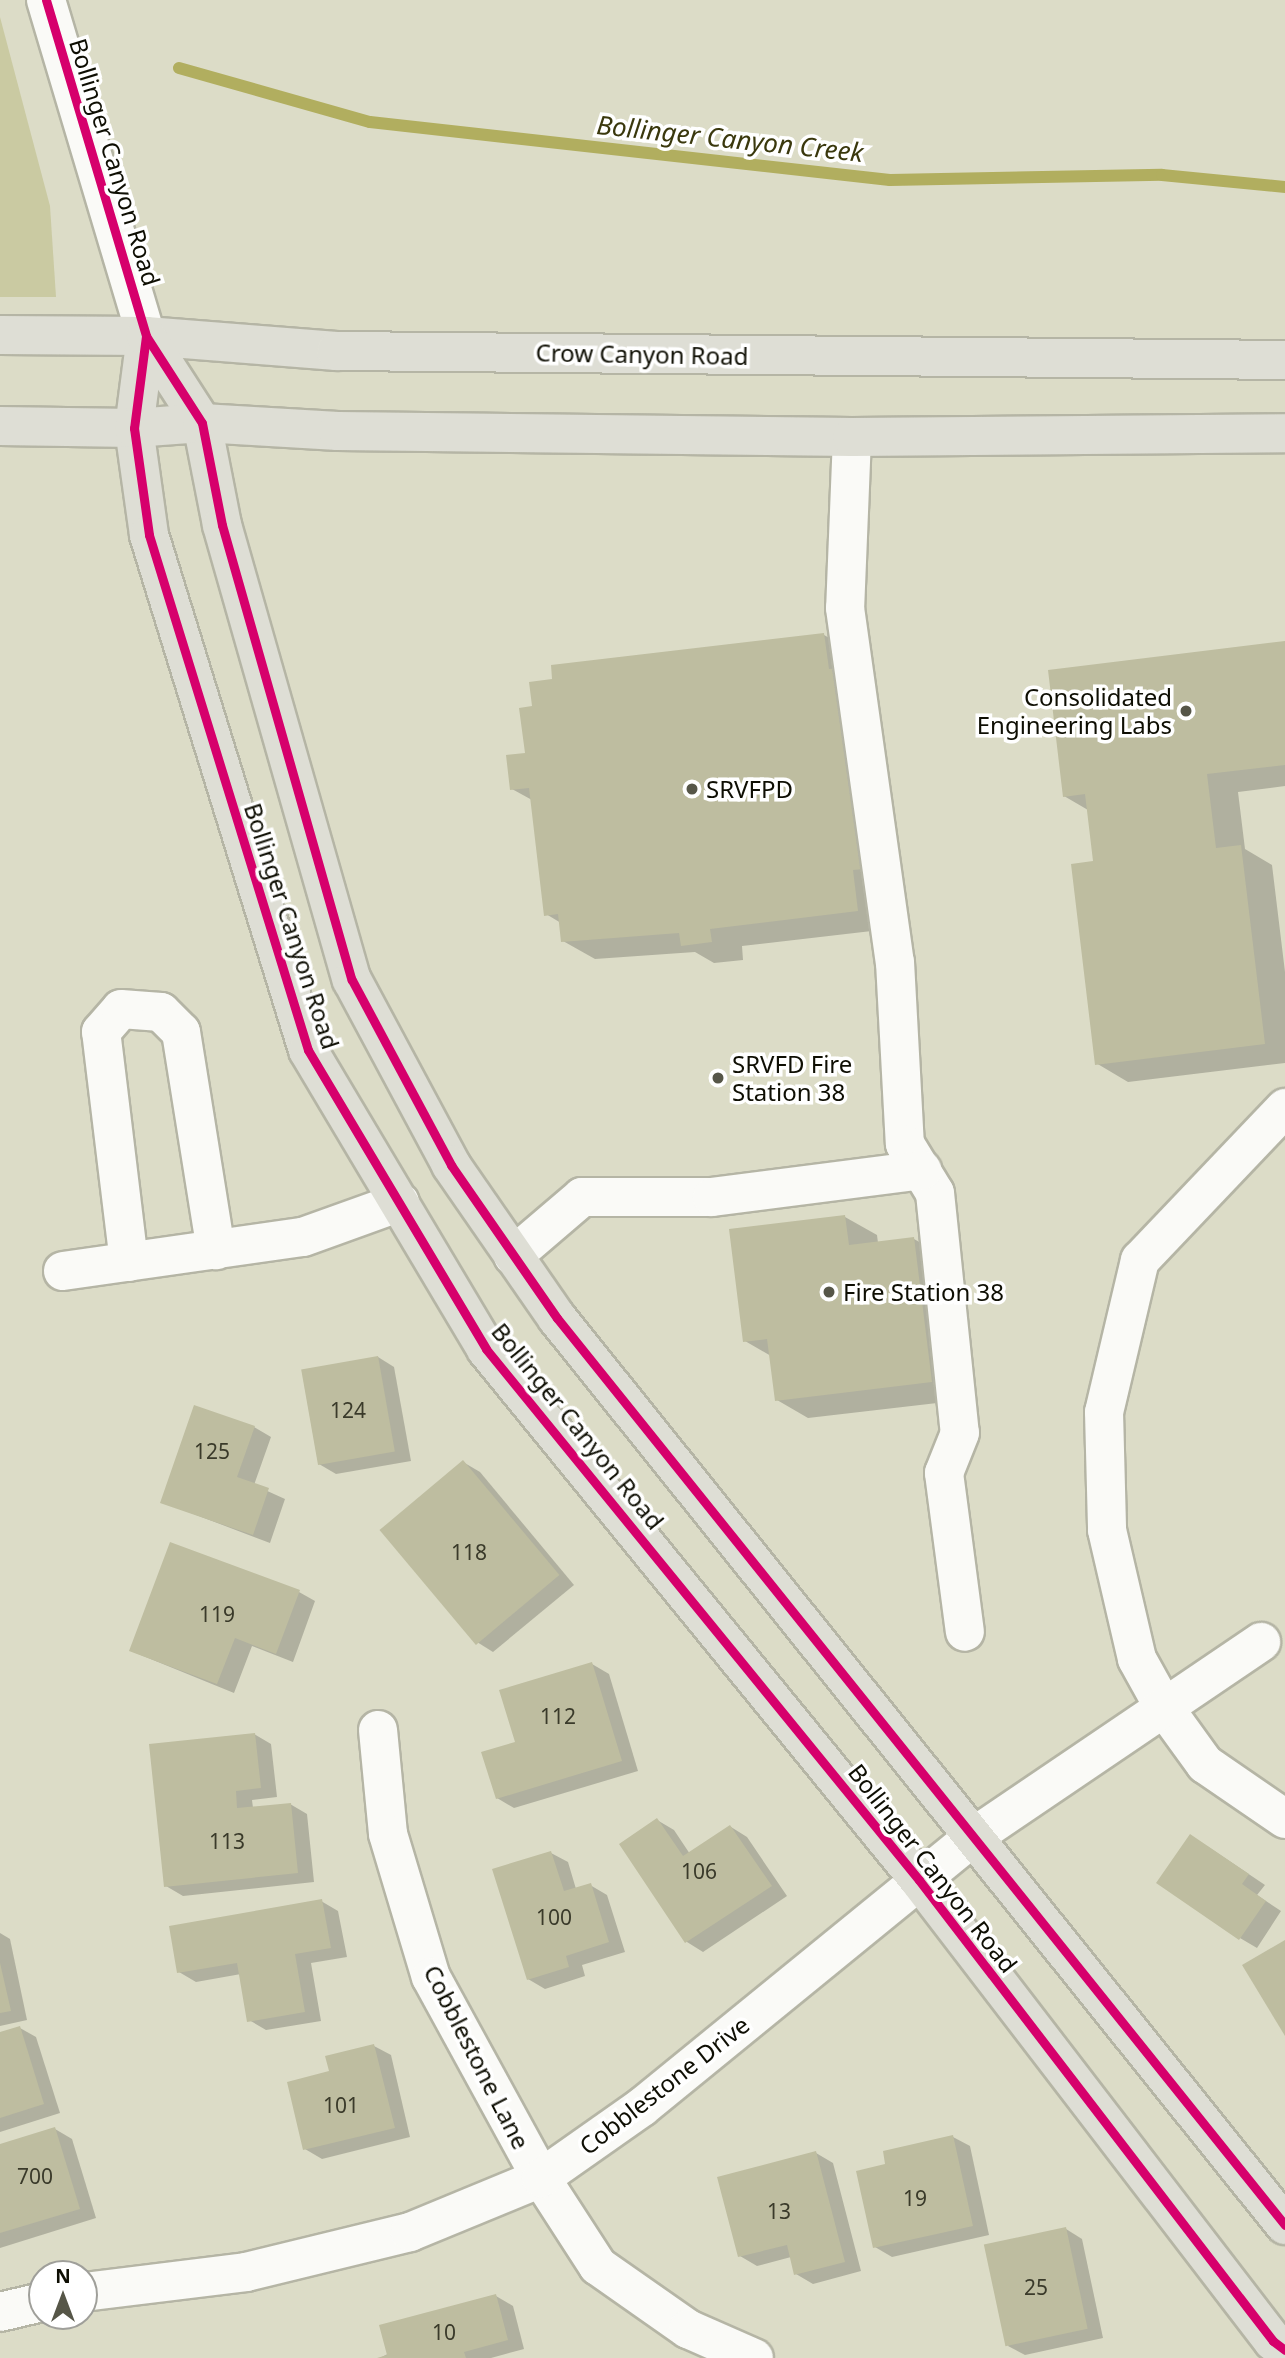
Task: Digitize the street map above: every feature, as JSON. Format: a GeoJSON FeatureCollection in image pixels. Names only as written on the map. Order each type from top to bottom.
{"type":"FeatureCollection","features":[{"type":"Feature","properties":{"kind":"main road","name":"Crow Canyon Road"},"geometry":{"type":"LineString","coordinates":[[0,335],[146,336],[336,351],[1285,360]]}},
{"type":"Feature","properties":{"kind":"main road","name":"Bollinger Canyon Road"},"geometry":{"type":"LineString","coordinates":[[146,336],[202,423],[222,525],[352,980],[451,1165],[557,1318],[1285,2225]]}},
{"type":"Feature","properties":{"kind":"main road","name":"Bollinger Canyon Road"},"geometry":{"type":"LineString","coordinates":[[146,336],[134,428],[149,535],[308,1050],[486,1349],[919,1880],[1273,2340],[1285,2350]]}},
{"type":"Feature","properties":{"kind":"main road"},"geometry":{"type":"LineString","coordinates":[[0,426],[134,428],[202,423],[338,431],[852,437],[1285,433]]}},
{"type":"Feature","properties":{"kind":"street","name":"Bollinger Canyon Road"},"geometry":{"type":"LineString","coordinates":[[46,0],[146,336]]}},
{"type":"Feature","properties":{"kind":"street"},"geometry":{"type":"LineString","coordinates":[[852,437],[845,608],[895,962],[905,1144],[935,1193],[960,1433],[944,1473],[965,1632]]}},
{"type":"Feature","properties":{"kind":"street"},"geometry":{"type":"LineString","coordinates":[[129,1262],[101,1032],[121,1009],[161,1012],[181,1032],[216,1250]]}},
{"type":"Feature","properties":{"kind":"street"},"geometry":{"type":"LineString","coordinates":[[1285,1108],[1140,1260],[1104,1412],[1107,1530],[1137,1659],[1163,1706],[1205,1764],[1285,1819]]}},
{"type":"Feature","properties":{"kind":"street"},"geometry":{"type":"LineString","coordinates":[[513,1256],[582,1197],[712,1197],[922,1170]]}},
{"type":"Feature","properties":{"kind":"street"},"geometry":{"type":"LineString","coordinates":[[63,1271],[303,1237],[400,1202]]}},
{"type":"Feature","properties":{"kind":"street","name":"Cobblestone Drive"},"geometry":{"type":"LineString","coordinates":[[98,2290],[246,2272],[410,2232],[541,2178],[642,2107],[973,1837],[1261,1642]]}},
{"type":"Feature","properties":{"kind":"street","name":"Cobblestone Lane"},"geometry":{"type":"LineString","coordinates":[[378,1730],[388,1834],[431,1977],[541,2178],[598,2266],[688,2329],[754,2358]]}},
{"type":"Feature","properties":{"kind":"street"},"geometry":{"type":"LineString","coordinates":[[0,2312],[28,2305]]}},
{"type":"Feature","properties":{"kind":"green space"},"geometry":{"type":"Polygon","coordinates":[[[0,17],[50,206],[56,297],[0,297],[0,17]]]}},
{"type":"Feature","properties":{"kind":"building","name":"SRVFPD"},"geometry":{"type":"Polygon","coordinates":[[[824,633],[829,669],[841,668],[864,869],[853,870],[858,911],[710,929],[712,942],[681,946],[679,933],[561,942],[558,914],[544,916],[529,788],[510,790],[506,755],[525,753],[519,708],[532,706],[529,682],[552,679],[551,665],[824,633]]]}},
{"type":"Feature","properties":{"kind":"building"},"geometry":{"type":"Polygon","coordinates":[[[1285,641],[1285,765],[1207,774],[1216,848],[1241,845],[1265,1044],[1095,1065],[1071,864],[1093,861],[1085,794],[1063,797],[1048,670],[1285,641]]]}},
{"type":"Feature","properties":{"kind":"building","name":"Fire Station 38"},"geometry":{"type":"Polygon","coordinates":[[[845,1215],[849,1245],[914,1237],[932,1382],[775,1401],[767,1339],[743,1342],[729,1229],[845,1215]]]}},
{"type":"Feature","properties":{"kind":"building"},"geometry":{"type":"Polygon","coordinates":[[[378,1356],[395,1452],[318,1465],[301,1370],[378,1356]]]}},
{"type":"Feature","properties":{"kind":"building"},"geometry":{"type":"Polygon","coordinates":[[[194,1405],[255,1426],[237,1477],[269,1488],[253,1535],[160,1503],[194,1405]]]}},
{"type":"Feature","properties":{"kind":"building"},"geometry":{"type":"Polygon","coordinates":[[[463,1460],[559,1575],[476,1645],[380,1530],[463,1460]]]}},
{"type":"Feature","properties":{"kind":"building"},"geometry":{"type":"Polygon","coordinates":[[[170,1542],[300,1590],[276,1654],[235,1638],[217,1684],[129,1651],[170,1542]]]}},
{"type":"Feature","properties":{"kind":"building"},"geometry":{"type":"Polygon","coordinates":[[[592,1662],[622,1761],[496,1799],[481,1752],[515,1742],[499,1690],[592,1662]]]}},
{"type":"Feature","properties":{"kind":"building"},"geometry":{"type":"Polygon","coordinates":[[[255,1733],[261,1788],[236,1791],[237,1808],[291,1803],[298,1873],[164,1887],[149,1744],[255,1733]]]}},
{"type":"Feature","properties":{"kind":"building"},"geometry":{"type":"Polygon","coordinates":[[[657,1818],[683,1856],[730,1825],[772,1886],[685,1943],[619,1844],[657,1818]]]}},
{"type":"Feature","properties":{"kind":"building"},"geometry":{"type":"Polygon","coordinates":[[[1190,1834],[1249,1874],[1242,1884],[1266,1901],[1239,1940],[1156,1883],[1190,1834]]]}},
{"type":"Feature","properties":{"kind":"building"},"geometry":{"type":"Polygon","coordinates":[[[551,1851],[564,1891],[591,1883],[609,1942],[566,1956],[569,1967],[527,1980],[492,1869],[551,1851]]]}},
{"type":"Feature","properties":{"kind":"building"},"geometry":{"type":"Polygon","coordinates":[[[322,1899],[331,1948],[295,1954],[305,2012],[247,2022],[237,1963],[177,1973],[169,1926],[322,1899]]]}},
{"type":"Feature","properties":{"kind":"building"},"geometry":{"type":"Polygon","coordinates":[[[1285,1940],[1285,2036],[1242,1965],[1285,1940]]]}},
{"type":"Feature","properties":{"kind":"building"},"geometry":{"type":"Polygon","coordinates":[[[0,1963],[11,2011],[0,2013],[0,1963]]]}},
{"type":"Feature","properties":{"kind":"building"},"geometry":{"type":"Polygon","coordinates":[[[20,2026],[44,2104],[0,2118],[0,2032],[20,2026]]]}},
{"type":"Feature","properties":{"kind":"building"},"geometry":{"type":"Polygon","coordinates":[[[374,2044],[395,2128],[303,2150],[287,2082],[329,2071],[325,2056],[374,2044]]]}},
{"type":"Feature","properties":{"kind":"building"},"geometry":{"type":"Polygon","coordinates":[[[55,2127],[80,2209],[0,2233],[0,2144],[55,2127]]]}},
{"type":"Feature","properties":{"kind":"building"},"geometry":{"type":"Polygon","coordinates":[[[953,2135],[973,2226],[873,2248],[856,2171],[885,2164],[883,2151],[953,2135]]]}},
{"type":"Feature","properties":{"kind":"building"},"geometry":{"type":"Polygon","coordinates":[[[816,2151],[845,2262],[794,2275],[787,2245],[738,2257],[717,2177],[816,2151]]]}},
{"type":"Feature","properties":{"kind":"building"},"geometry":{"type":"Polygon","coordinates":[[[1066,2227],[1088,2329],[1005,2346],[984,2244],[1066,2227]]]}},
{"type":"Feature","properties":{"kind":"building"},"geometry":{"type":"Polygon","coordinates":[[[496,2294],[508,2340],[464,2352],[466,2358],[377,2358],[387,2355],[379,2325],[496,2294]]]}},
{"type":"Feature","properties":{"kind":"waterway","name":"Bollinger Canyon Creek"},"geometry":{"type":"LineString","coordinates":[[179,68],[370,122],[890,180],[1162,175],[1285,187]]}},
{"type":"Feature","properties":{"kind":"cycle path"},"geometry":{"type":"LineString","coordinates":[[46,0],[146,336],[202,423],[222,525],[352,980],[451,1165],[557,1318],[1285,2225]]}},
{"type":"Feature","properties":{"kind":"cycle path"},"geometry":{"type":"LineString","coordinates":[[146,336],[134,428],[149,535],[308,1050],[486,1349],[919,1880],[1273,2341],[1285,2350]]}},
{"type":"Feature","properties":{"kind":"place","name":"Consolidated Engineering Labs"},"geometry":{"type":"Point","coordinates":[1186,711]}},
{"type":"Feature","properties":{"kind":"place","name":"SRVFPD"},"geometry":{"type":"Point","coordinates":[692,789]}},
{"type":"Feature","properties":{"kind":"place","name":"SRVFD Fire Station 38"},"geometry":{"type":"Point","coordinates":[718,1078]}},
{"type":"Feature","properties":{"kind":"place","name":"Fire Station 38"},"geometry":{"type":"Point","coordinates":[829,1292]}}]}
